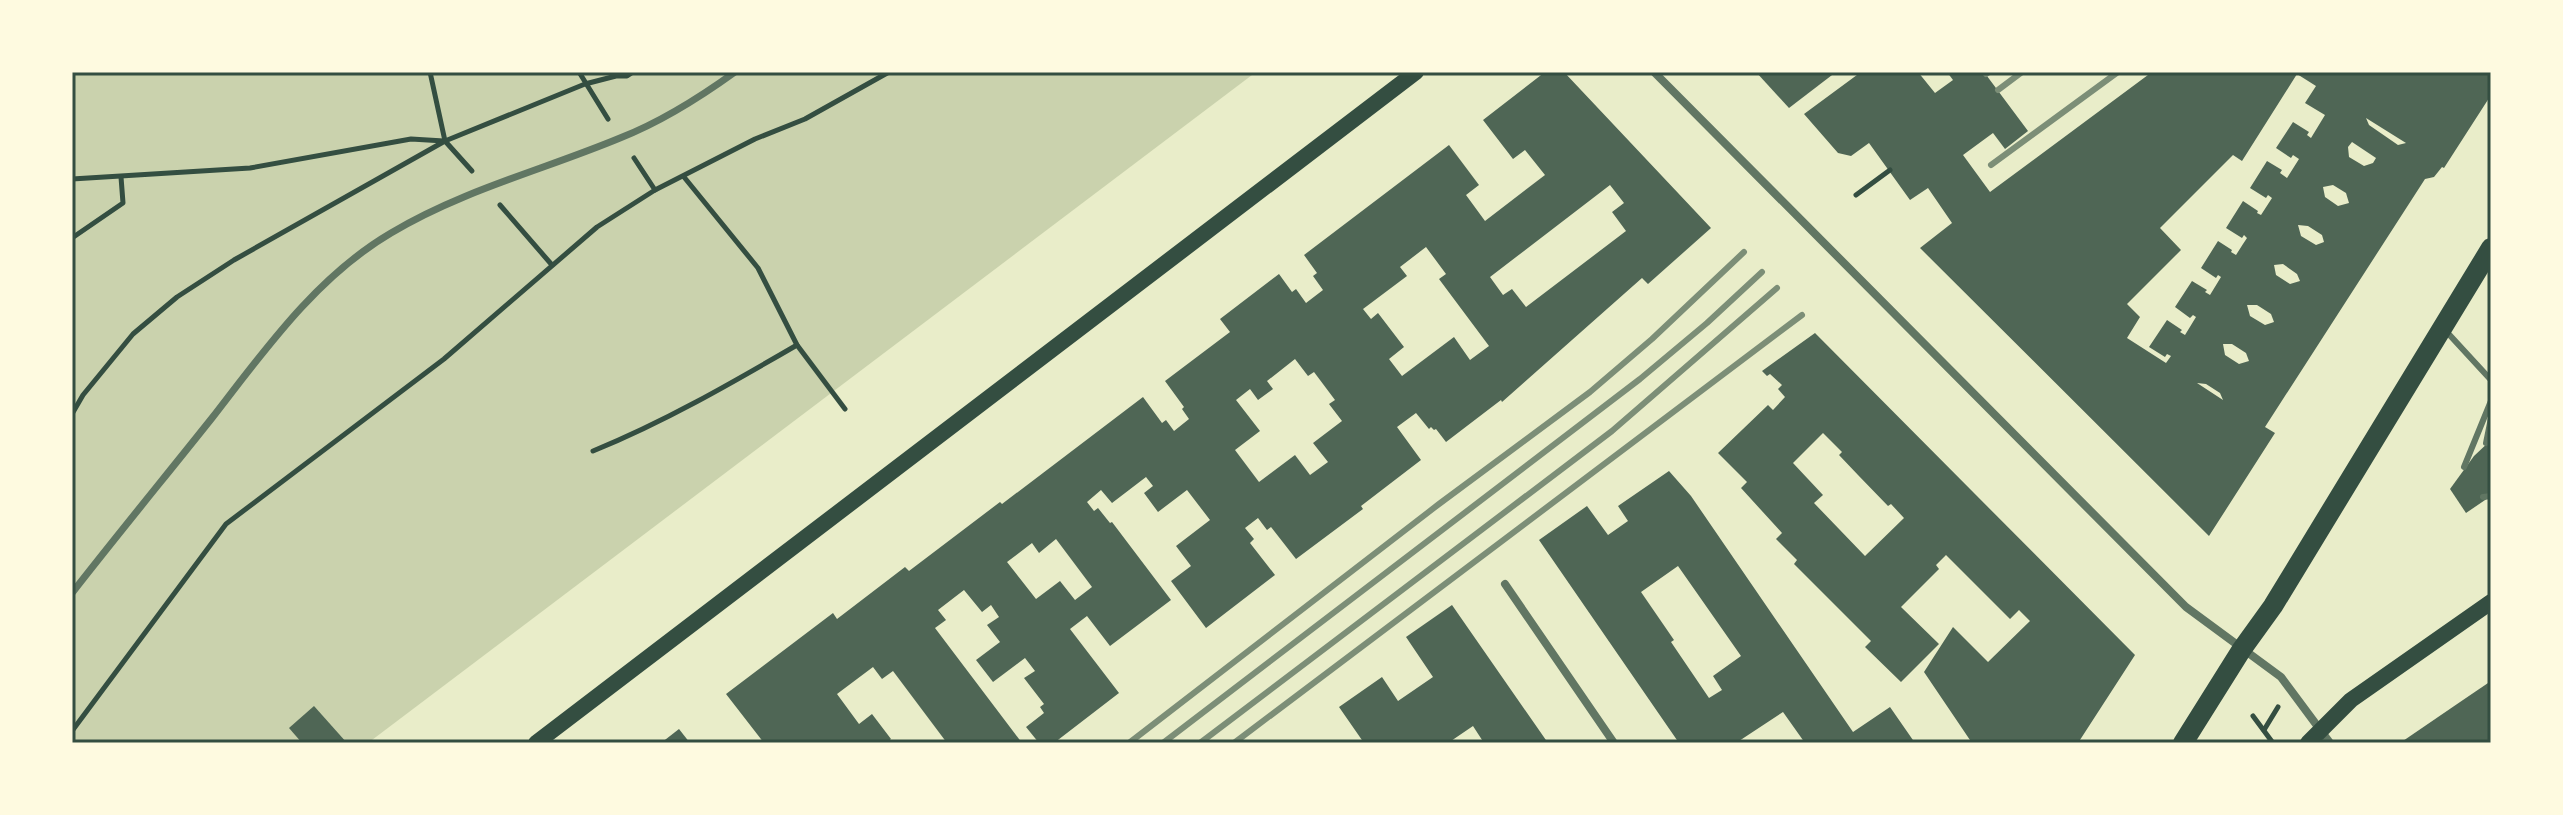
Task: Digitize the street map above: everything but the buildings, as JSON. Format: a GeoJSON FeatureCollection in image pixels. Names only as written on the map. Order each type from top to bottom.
{"type":"FeatureCollection","features":[{"type":"Feature","properties":{"kind":"main road"},"geometry":{"type":"LineString","coordinates":[[536,743],[1416,72]]}},
{"type":"Feature","properties":{"kind":"main road"},"geometry":{"type":"LineString","coordinates":[[2183,743],[2273,606],[2491,248]]}},
{"type":"Feature","properties":{"kind":"main road"},"geometry":{"type":"LineString","coordinates":[[2308,743],[2325,736],[2351,700],[2491,602]]}},
{"type":"Feature","properties":{"kind":"street"},"geometry":{"type":"LineString","coordinates":[[72,593],[265,350],[321,288],[357,256],[427,212],[621,138],[654,122],[735,72]]}},
{"type":"Feature","properties":{"kind":"street"},"geometry":{"type":"LineString","coordinates":[[1654,72],[2186,607],[2281,677],[2325,736]]}},
{"type":"Feature","properties":{"kind":"street"},"geometry":{"type":"LineString","coordinates":[[1505,584],[1614,743]]}},
{"type":"Feature","properties":{"kind":"lane"},"geometry":{"type":"LineString","coordinates":[[2443,327],[2491,380]]}},
{"type":"Feature","properties":{"kind":"lane"},"geometry":{"type":"LineString","coordinates":[[2464,467],[2491,401]]}},
{"type":"Feature","properties":{"kind":"lane"},"geometry":{"type":"LineString","coordinates":[[2486,443],[2491,418]]}},
{"type":"Feature","properties":{"kind":"path"},"geometry":{"type":"LineString","coordinates":[[430,72],[445,141],[474,174]]}},
{"type":"Feature","properties":{"kind":"path"},"geometry":{"type":"LineString","coordinates":[[579,72],[612,125]]}},
{"type":"Feature","properties":{"kind":"path"},"geometry":{"type":"LineString","coordinates":[[72,414],[83,395],[133,334],[177,297],[234,260],[445,141],[585,84],[618,74],[627,76],[633,72]]}},
{"type":"Feature","properties":{"kind":"path"},"geometry":{"type":"LineString","coordinates":[[72,731],[226,524],[444,359],[597,227],[655,190],[755,139],[805,119],[889,72]]}},
{"type":"Feature","properties":{"kind":"path"},"geometry":{"type":"LineString","coordinates":[[72,179],[250,168],[411,139],[445,141]]}},
{"type":"Feature","properties":{"kind":"path"},"geometry":{"type":"LineString","coordinates":[[630,152],[655,190]]}},
{"type":"Feature","properties":{"kind":"path"},"geometry":{"type":"LineString","coordinates":[[1856,195],[1890,170]]}},
{"type":"Feature","properties":{"kind":"path"},"geometry":{"type":"LineString","coordinates":[[72,238],[123,203],[121,177]]}},
{"type":"Feature","properties":{"kind":"path"},"geometry":{"type":"LineString","coordinates":[[684,177],[758,268],[797,345],[845,409]]}},
{"type":"Feature","properties":{"kind":"path"},"geometry":{"type":"LineString","coordinates":[[497,201],[552,265]]}},
{"type":"Feature","properties":{"kind":"path"},"geometry":{"type":"LineString","coordinates":[[593,451],[635,434],[708,397],[797,345]]}},
{"type":"Feature","properties":{"kind":"path"},"geometry":{"type":"LineString","coordinates":[[2264,730],[2280,704]]}},
{"type":"Feature","properties":{"kind":"path"},"geometry":{"type":"LineString","coordinates":[[2253,716],[2273,743]]}},
{"type":"Feature","properties":{"kind":"green space"},"geometry":{"type":"Polygon","coordinates":[[[72,72],[1256,72],[368,743],[72,743],[72,72]]]}},
{"type":"Feature","properties":{"kind":"railway"},"geometry":{"type":"LineString","coordinates":[[1998,90],[2022,72]]}},
{"type":"Feature","properties":{"kind":"railway"},"geometry":{"type":"LineString","coordinates":[[1991,165],[2118,72]]}},
{"type":"Feature","properties":{"kind":"railway"},"geometry":{"type":"LineString","coordinates":[[1129,743],[1590,392],[1652,339],[1744,252]]}},
{"type":"Feature","properties":{"kind":"railway"},"geometry":{"type":"LineString","coordinates":[[1163,743],[1640,379],[1762,272]]}},
{"type":"Feature","properties":{"kind":"railway"},"geometry":{"type":"LineString","coordinates":[[1200,743],[1612,431],[1777,288]]}},
{"type":"Feature","properties":{"kind":"railway"},"geometry":{"type":"LineString","coordinates":[[1234,743],[1802,315]]}}]}
